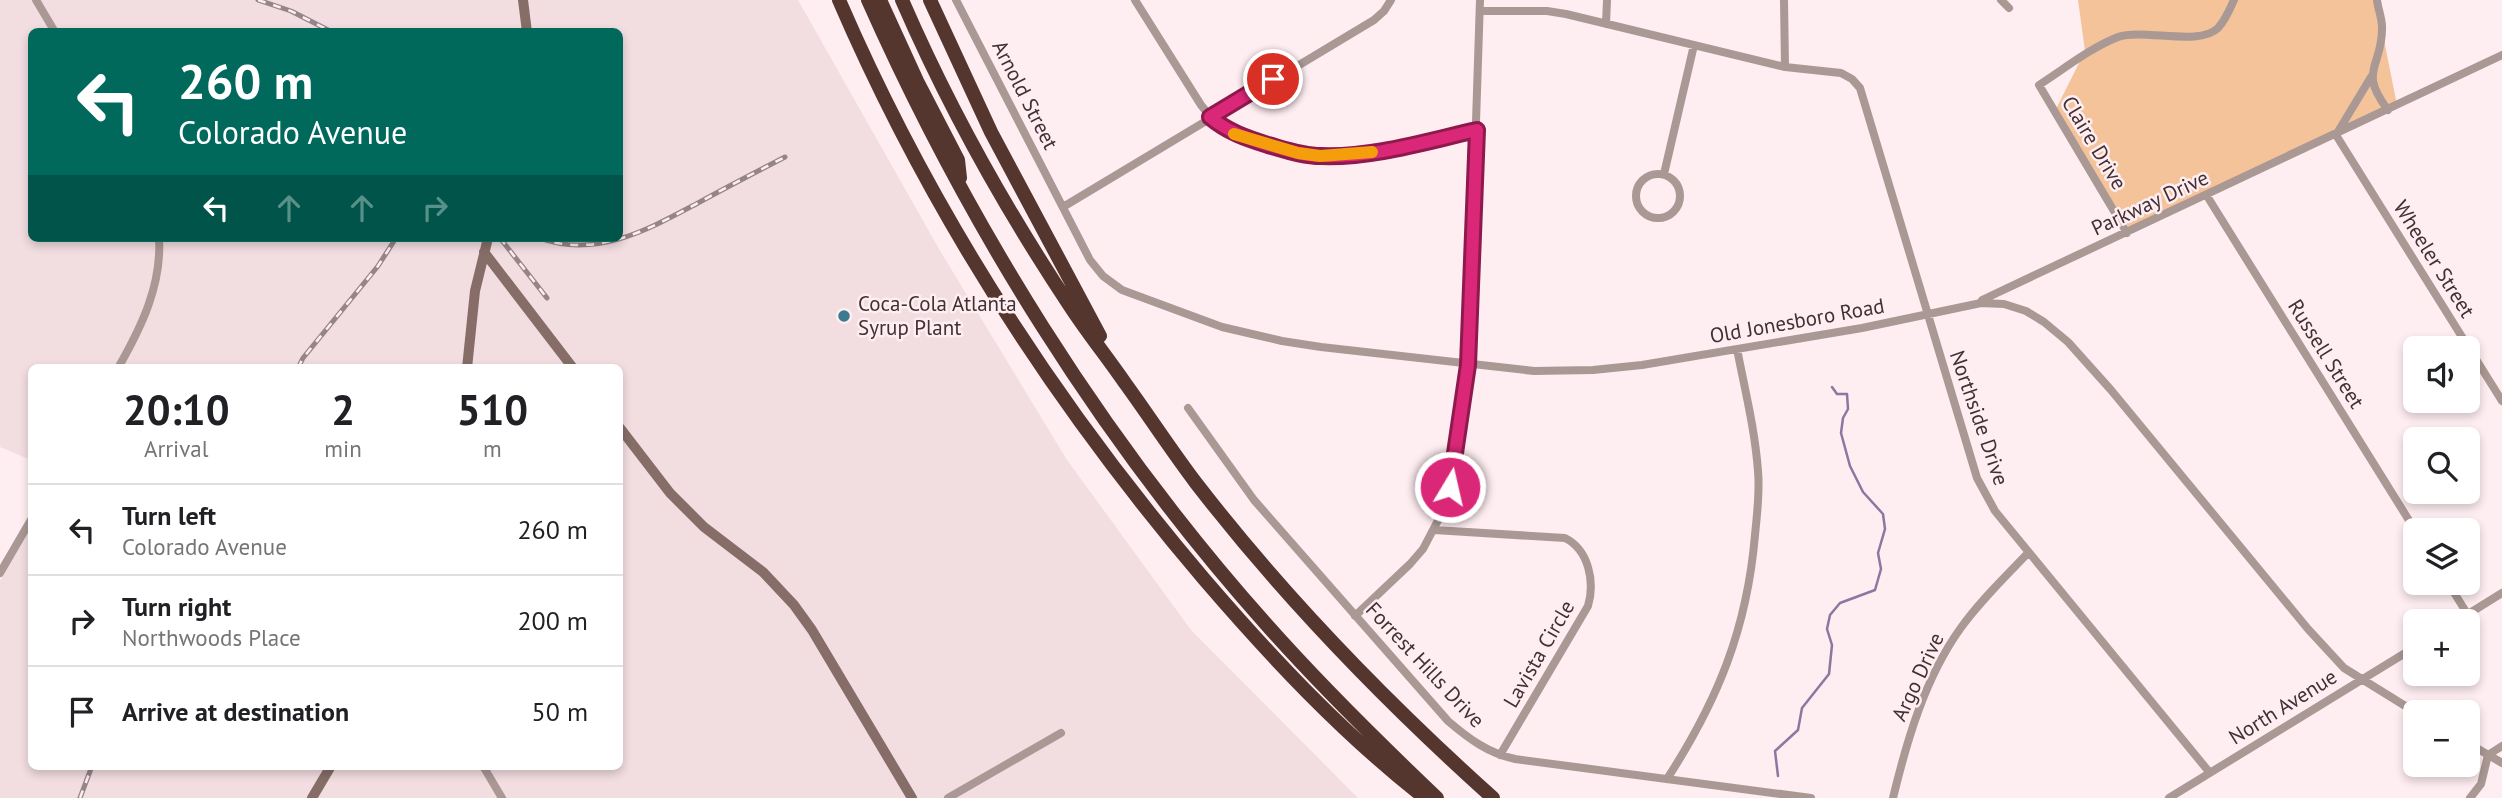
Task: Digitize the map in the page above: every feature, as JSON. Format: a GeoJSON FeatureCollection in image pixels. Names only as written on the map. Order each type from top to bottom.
{"type":"FeatureCollection","features":[{"type":"Feature","properties":{"kind":"highway"},"geometry":{"type":"LineString","coordinates":[[839,0],[894,117],[953,227],[1012,324],[1099,449],[1245,626],[1340,725],[1425,798]]}},
{"type":"Feature","properties":{"kind":"highway"},"geometry":{"type":"LineString","coordinates":[[868,0],[901,72],[961,186],[1026,298],[1116,435],[1168,504],[1266,624],[1388,752],[1437,798]]}},
{"type":"Feature","properties":{"kind":"highway"},"geometry":{"type":"LineString","coordinates":[[880,0],[958,160],[961,186]]}},
{"type":"Feature","properties":{"kind":"highway"},"geometry":{"type":"LineString","coordinates":[[902,0],[960,120],[1018,224],[1070,307],[1197,484],[1309,617],[1399,712],[1493,798]]}},
{"type":"Feature","properties":{"kind":"highway"},"geometry":{"type":"LineString","coordinates":[[930,0],[991,132],[1128,386]]}},
{"type":"Feature","properties":{"kind":"street"},"geometry":{"type":"LineString","coordinates":[[36,0],[53,28]]}},
{"type":"Feature","properties":{"kind":"street"},"geometry":{"type":"LineString","coordinates":[[523,0],[526,28]]}},
{"type":"Feature","properties":{"kind":"street","name":"Arnold Street"},"geometry":{"type":"LineString","coordinates":[[956,0],[1063,207]]}},
{"type":"Feature","properties":{"kind":"street"},"geometry":{"type":"LineString","coordinates":[[1135,0],[1210,117],[1224,129],[1240,136],[1298,153],[1320,156],[1388,149],[1477,130]]}},
{"type":"Feature","properties":{"kind":"street"},"geometry":{"type":"LineString","coordinates":[[1063,207],[1374,20],[1391,0]]}},
{"type":"Feature","properties":{"kind":"street"},"geometry":{"type":"LineString","coordinates":[[1355,616],[1410,564],[1434,530],[1450,487],[1468,365],[1480,0]]}},
{"type":"Feature","properties":{"kind":"street"},"geometry":{"type":"LineString","coordinates":[[1606,24],[1607,0]]}},
{"type":"Feature","properties":{"kind":"street"},"geometry":{"type":"LineString","coordinates":[[1784,0],[1784,67]]}},
{"type":"Feature","properties":{"kind":"street"},"geometry":{"type":"LineString","coordinates":[[2001,0],[2008,8]]}},
{"type":"Feature","properties":{"kind":"street","name":"Claire Drive"},"geometry":{"type":"LineString","coordinates":[[2127,233],[2039,85],[2120,36],[2143,33],[2199,36],[2209,34],[2218,28],[2234,0]]}},
{"type":"Feature","properties":{"kind":"street"},"geometry":{"type":"LineString","coordinates":[[2336,135],[2371,77],[2378,58],[2382,28],[2377,0]]}},
{"type":"Feature","properties":{"kind":"street","name":"Northside Drive"},"geometry":{"type":"LineString","coordinates":[[1480,11],[1546,11],[1784,67],[1841,74],[1852,79],[1860,88],[1977,478],[1994,511],[2210,773]]}},
{"type":"Feature","properties":{"kind":"street"},"geometry":{"type":"LineString","coordinates":[[1664,174],[1694,45]]}},
{"type":"Feature","properties":{"kind":"street"},"geometry":{"type":"LineString","coordinates":[[2336,135],[2502,55]]}},
{"type":"Feature","properties":{"kind":"street"},"geometry":{"type":"LineString","coordinates":[[2371,77],[2378,96],[2388,110]]}},
{"type":"Feature","properties":{"kind":"street","name":"Parkway Drive"},"geometry":{"type":"LineString","coordinates":[[1981,303],[2336,135]]}},
{"type":"Feature","properties":{"kind":"street","name":"Wheeler Street"},"geometry":{"type":"LineString","coordinates":[[2336,135],[2502,401]]}},
{"type":"Feature","properties":{"kind":"street"},"geometry":{"type":"LineString","coordinates":[[1656,174],[1664,174],[1671,177],[1680,188],[1680,203],[1676,210],[1664,218],[1650,217],[1639,207],[1636,192],[1643,180],[1656,174]]}},
{"type":"Feature","properties":{"kind":"street","name":"Russell Street"},"geometry":{"type":"LineString","coordinates":[[2207,196],[2408,518]]}},
{"type":"Feature","properties":{"kind":"street","name":"Old Jonesboro Road"},"geometry":{"type":"LineString","coordinates":[[1063,207],[1090,260],[1103,276],[1122,290],[1166,308],[1222,327],[1282,341],[1468,365],[1534,371],[1593,370],[1642,365],[1737,349],[1981,303],[2004,304],[2026,311],[2068,342],[2111,390],[2308,629],[2344,668],[2403,705]]}},
{"type":"Feature","properties":{"kind":"street"},"geometry":{"type":"LineString","coordinates":[[120,364],[136,337],[149,305],[157,272],[159,242]]}},
{"type":"Feature","properties":{"kind":"street"},"geometry":{"type":"LineString","coordinates":[[467,364],[474,304],[487,242]]}},
{"type":"Feature","properties":{"kind":"street"},"geometry":{"type":"LineString","coordinates":[[484,251],[570,364]]}},
{"type":"Feature","properties":{"kind":"street"},"geometry":{"type":"LineString","coordinates":[[1667,779],[1694,737],[1720,684],[1739,629],[1752,572],[1759,499],[1758,473],[1737,349]]}},
{"type":"Feature","properties":{"kind":"street","name":"Forrest Hills Drive"},"geometry":{"type":"LineString","coordinates":[[1188,408],[1254,500],[1448,721],[1475,744],[1500,755],[1811,798]]}},
{"type":"Feature","properties":{"kind":"street"},"geometry":{"type":"LineString","coordinates":[[623,432],[670,493],[704,527],[764,572],[794,605],[912,798]]}},
{"type":"Feature","properties":{"kind":"street"},"geometry":{"type":"LineString","coordinates":[[0,573],[28,525]]}},
{"type":"Feature","properties":{"kind":"street","name":"Lavista Circle"},"geometry":{"type":"LineString","coordinates":[[1434,530],[1565,538],[1578,547],[1591,574],[1592,590],[1588,606],[1500,755]]}},
{"type":"Feature","properties":{"kind":"street","name":"Argo Drive"},"geometry":{"type":"LineString","coordinates":[[1893,798],[1911,730],[1945,654],[1983,600],[2028,553]]}},
{"type":"Feature","properties":{"kind":"street"},"geometry":{"type":"LineString","coordinates":[[2477,609],[2502,593]]}},
{"type":"Feature","properties":{"kind":"street","name":"North Avenue"},"geometry":{"type":"LineString","coordinates":[[2169,798],[2403,654]]}},
{"type":"Feature","properties":{"kind":"street"},"geometry":{"type":"LineString","coordinates":[[948,798],[1061,733]]}},
{"type":"Feature","properties":{"kind":"street"},"geometry":{"type":"LineString","coordinates":[[2470,798],[2481,784],[2488,755],[2502,746]]}},
{"type":"Feature","properties":{"kind":"street"},"geometry":{"type":"LineString","coordinates":[[2480,750],[2502,763]]}},
{"type":"Feature","properties":{"kind":"street"},"geometry":{"type":"LineString","coordinates":[[312,798],[329,770]]}},
{"type":"Feature","properties":{"kind":"street"},"geometry":{"type":"LineString","coordinates":[[485,770],[502,798]]}},
{"type":"Feature","properties":{"kind":"shaded area"},"geometry":{"type":"Polygon","coordinates":[[[0,0],[798,0],[939,249],[1067,460],[1191,630],[1358,798],[0,798],[0,581],[28,529],[28,770],[623,770],[623,364],[28,364],[28,459],[0,447],[0,0]]]}},
{"type":"Feature","properties":{"kind":"shaded area"},"geometry":{"type":"Polygon","coordinates":[[[2078,0],[2376,0],[2397,105],[2130,229],[2055,111],[2085,51],[2078,0]]]}},
{"type":"Feature","properties":{"kind":"waterway"},"geometry":{"type":"LineString","coordinates":[[1778,776],[1775,751],[1798,730],[1802,708],[1829,674],[1832,645],[1827,629],[1830,615],[1840,603],[1875,590],[1881,569],[1878,553],[1885,529],[1883,514],[1863,492],[1850,466],[1841,433],[1843,418],[1848,409],[1847,394],[1837,394],[1832,387]]}},
{"type":"Feature","properties":{"kind":"railway"},"geometry":{"type":"LineString","coordinates":[[258,0],[291,11],[324,28]]}},
{"type":"Feature","properties":{"kind":"railway"},"geometry":{"type":"LineString","coordinates":[[623,238],[661,222],[785,157]]}},
{"type":"Feature","properties":{"kind":"railway"},"geometry":{"type":"LineString","coordinates":[[300,364],[378,266],[393,242]]}},
{"type":"Feature","properties":{"kind":"railway"},"geometry":{"type":"LineString","coordinates":[[503,242],[547,298]]}},
{"type":"Feature","properties":{"kind":"railway"},"geometry":{"type":"LineString","coordinates":[[553,242],[581,245],[606,242]]}},
{"type":"Feature","properties":{"kind":"railway"},"geometry":{"type":"LineString","coordinates":[[80,798],[90,770]]}},
{"type":"Feature","properties":{"kind":"slow traffic"},"geometry":{"type":"LineString","coordinates":[[1234,134],[1298,153],[1320,156],[1372,152]]}},
{"type":"Feature","properties":{"kind":"place","name":"Coca-Cola Atlanta Syrup Plant"},"geometry":{"type":"Point","coordinates":[844,316]}},
{"type":"Feature","properties":{"kind":"route"},"geometry":{"type":"LineString","coordinates":[[1273,79],[1210,117],[1224,129],[1240,136],[1298,153],[1320,156],[1388,149],[1477,130],[1468,365],[1450,487]]}}]}
